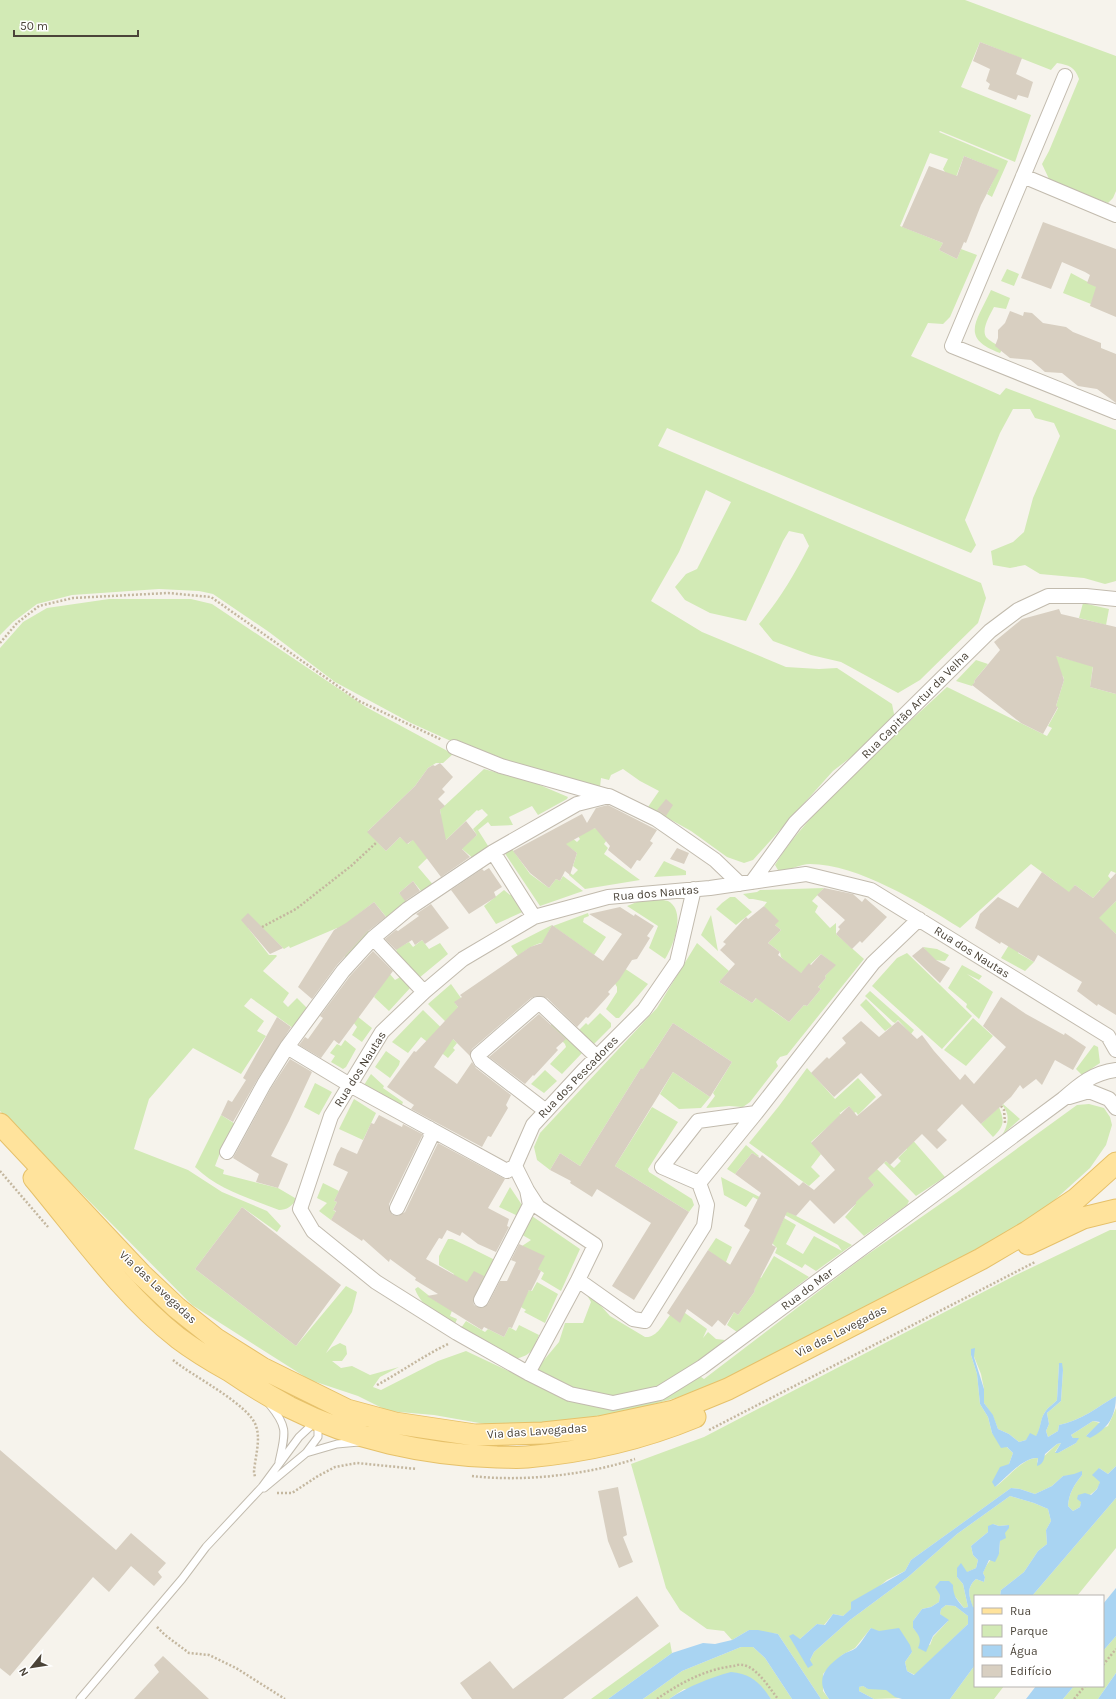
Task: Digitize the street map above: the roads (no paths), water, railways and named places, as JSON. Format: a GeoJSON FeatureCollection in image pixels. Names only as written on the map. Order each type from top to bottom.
{"type":"FeatureCollection","features":[{"type":"Feature","properties":{"kind":"main road","name":"Via das Lavegadas"},"geometry":{"type":"LineString","coordinates":[[0,1124],[161,1293],[177,1308],[216,1339],[262,1368],[347,1410],[395,1423],[475,1435],[507,1435],[599,1427],[674,1411],[728,1389],[981,1259],[1027,1232],[1076,1199],[1116,1163]]}},
{"type":"Feature","properties":{"kind":"main road","name":"Via das Lavegadas"},"geometry":{"type":"LineString","coordinates":[[0,1138],[138,1302],[178,1338],[250,1384],[290,1407],[319,1419],[377,1440],[464,1456],[526,1457],[576,1451],[625,1441],[671,1427],[724,1404],[1028,1244],[1083,1218],[1116,1210]]}},
{"type":"Feature","properties":{"kind":"main road"},"geometry":{"type":"LineString","coordinates":[[161,1293],[180,1320],[193,1334],[240,1367],[308,1403],[315,1410],[319,1419],[325,1415],[332,1414],[387,1430],[422,1437],[472,1443],[514,1445],[580,1440],[607,1433],[636,1419]]}},
{"type":"Feature","properties":{"kind":"street"},"geometry":{"type":"LineString","coordinates":[[1065,76],[952,346],[1116,412]]}},
{"type":"Feature","properties":{"kind":"street"},"geometry":{"type":"LineString","coordinates":[[1023,176],[1116,215]]}},
{"type":"Feature","properties":{"kind":"street","name":"Rua Capitão Artur da Velha"},"geometry":{"type":"LineString","coordinates":[[746,883],[795,823],[990,631],[1018,610],[1048,596],[1086,596],[1116,600]]}},
{"type":"Feature","properties":{"kind":"street"},"geometry":{"type":"LineString","coordinates":[[454,747],[501,766],[609,796],[656,819],[746,883]]}},
{"type":"Feature","properties":{"kind":"street"},"geometry":{"type":"LineString","coordinates":[[227,1152],[264,1084],[287,1047],[343,971],[373,938],[408,909],[493,852],[578,804],[609,796]]}},
{"type":"Feature","properties":{"kind":"street"},"geometry":{"type":"LineString","coordinates":[[493,852],[534,917]]}},
{"type":"Feature","properties":{"kind":"street","name":"Rua dos Nautas"},"geometry":{"type":"LineString","coordinates":[[300,1209],[331,1116],[382,1032],[424,992],[463,959],[534,917],[608,898],[746,883],[806,874],[871,890],[1108,1036],[1116,1050]]}},
{"type":"Feature","properties":{"kind":"street","name":"Rua dos Pescadores"},"geometry":{"type":"LineString","coordinates":[[515,1166],[533,1125],[644,1010],[677,962],[694,889]]}},
{"type":"Feature","properties":{"kind":"street"},"geometry":{"type":"LineString","coordinates":[[699,1183],[874,963],[919,920]]}},
{"type":"Feature","properties":{"kind":"street"},"geometry":{"type":"LineString","coordinates":[[373,938],[424,992]]}},
{"type":"Feature","properties":{"kind":"street"},"geometry":{"type":"LineString","coordinates":[[546,1111],[481,1061],[478,1055],[537,1004],[541,1004],[597,1057]]}},
{"type":"Feature","properties":{"kind":"street"},"geometry":{"type":"LineString","coordinates":[[287,1047],[350,1085],[507,1171],[515,1166],[527,1190],[538,1207],[595,1245],[528,1373]]}},
{"type":"Feature","properties":{"kind":"street","name":"Rua do Mar"},"geometry":{"type":"LineString","coordinates":[[300,1209],[313,1231],[376,1282],[470,1340],[528,1373],[570,1394],[613,1403],[660,1393],[702,1368],[1063,1099],[1085,1080],[1105,1072],[1116,1070]]}},
{"type":"Feature","properties":{"kind":"street"},"geometry":{"type":"LineString","coordinates":[[1063,1099],[1089,1091],[1109,1099],[1116,1108]]}},
{"type":"Feature","properties":{"kind":"street"},"geometry":{"type":"LineString","coordinates":[[578,1280],[633,1319],[645,1321],[704,1226],[707,1205],[699,1183],[662,1167],[698,1121],[756,1113]]}},
{"type":"Feature","properties":{"kind":"street"},"geometry":{"type":"LineString","coordinates":[[397,1208],[431,1137],[429,1128]]}},
{"type":"Feature","properties":{"kind":"street"},"geometry":{"type":"LineString","coordinates":[[481,1300],[530,1205],[527,1190]]}},
{"type":"Feature","properties":{"kind":"lane"},"geometry":{"type":"LineString","coordinates":[[250,1384],[280,1417],[283,1425],[284,1438],[278,1464]]}},
{"type":"Feature","properties":{"kind":"lane"},"geometry":{"type":"LineString","coordinates":[[250,1499],[306,1452],[318,1437],[319,1419]]}},
{"type":"Feature","properties":{"kind":"lane"},"geometry":{"type":"LineString","coordinates":[[80,1699],[182,1579],[206,1547],[250,1499],[298,1437],[319,1419]]}},
{"type":"Feature","properties":{"kind":"lane"},"geometry":{"type":"LineString","coordinates":[[306,1452],[337,1444],[377,1440]]}},
{"type":"Feature","properties":{"kind":"water"},"geometry":{"type":"Polygon","coordinates":[[[975,1348],[974,1357],[984,1389],[984,1403],[993,1415],[998,1429],[1009,1434],[1019,1442],[1026,1440],[1030,1433],[1036,1436],[1043,1415],[1057,1400],[1059,1363],[1062,1363],[1063,1370],[1061,1401],[1047,1413],[1049,1424],[1046,1431],[1048,1437],[1058,1431],[1059,1425],[1082,1417],[1116,1396],[1113,1416],[1102,1430],[1090,1438],[1086,1436],[1100,1422],[1093,1421],[1071,1435],[1073,1438],[1079,1438],[1076,1443],[1058,1453],[1055,1453],[1061,1443],[1057,1444],[1045,1454],[1044,1460],[1041,1464],[1037,1466],[1038,1458],[1033,1458],[1021,1464],[995,1487],[992,1482],[1000,1467],[1009,1464],[1013,1453],[1007,1447],[1001,1448],[992,1433],[988,1417],[980,1404],[977,1374],[971,1355],[971,1349],[975,1348]]]}},
{"type":"Feature","properties":{"kind":"water"},"geometry":{"type":"Polygon","coordinates":[[[1116,1466],[1116,1498],[1033,1595],[1000,1595],[1001,1590],[1024,1572],[1038,1551],[1047,1544],[1046,1530],[1051,1521],[1048,1509],[1010,1496],[957,1534],[908,1577],[850,1620],[814,1652],[810,1660],[813,1665],[808,1668],[789,1636],[793,1634],[800,1639],[817,1624],[825,1625],[833,1614],[843,1616],[851,1609],[851,1602],[905,1571],[911,1560],[1011,1488],[1020,1489],[1035,1494],[1052,1486],[1063,1476],[1082,1471],[1082,1475],[1074,1486],[1069,1497],[1068,1506],[1073,1511],[1080,1507],[1081,1502],[1077,1499],[1078,1495],[1085,1493],[1091,1495],[1097,1489],[1100,1482],[1092,1475],[1099,1468],[1108,1474],[1116,1466]]]}},
{"type":"Feature","properties":{"kind":"water"},"geometry":{"type":"Polygon","coordinates":[[[993,1524],[999,1526],[1009,1525],[1009,1528],[1005,1533],[1006,1538],[1000,1541],[999,1554],[995,1562],[989,1560],[983,1573],[985,1577],[984,1582],[976,1579],[971,1586],[969,1592],[974,1608],[974,1666],[950,1699],[902,1699],[895,1697],[886,1690],[868,1689],[863,1686],[859,1687],[859,1691],[874,1699],[829,1699],[825,1692],[822,1680],[826,1670],[842,1655],[856,1648],[871,1628],[879,1631],[899,1628],[910,1645],[912,1652],[905,1662],[907,1671],[914,1675],[968,1624],[968,1616],[955,1606],[946,1605],[941,1609],[940,1614],[949,1620],[933,1636],[926,1652],[918,1648],[920,1640],[913,1628],[913,1621],[922,1609],[931,1607],[939,1602],[940,1595],[935,1587],[940,1581],[949,1581],[953,1585],[957,1600],[964,1608],[968,1607],[963,1584],[957,1577],[957,1568],[961,1563],[967,1572],[976,1568],[978,1560],[973,1555],[971,1546],[988,1532],[988,1526],[993,1524]]]}},
{"type":"Feature","properties":{"kind":"water"},"geometry":{"type":"Polygon","coordinates":[[[1116,1588],[1116,1636],[1104,1650],[1104,1603],[1116,1588]]]}},
{"type":"Feature","properties":{"kind":"water"},"geometry":{"type":"Polygon","coordinates":[[[749,1630],[758,1630],[778,1634],[821,1699],[792,1699],[765,1658],[753,1647],[741,1647],[682,1671],[643,1699],[608,1699],[672,1653],[703,1643],[715,1644],[732,1640],[749,1630]]]}},
{"type":"Feature","properties":{"kind":"water"},"geometry":{"type":"Polygon","coordinates":[[[731,1672],[745,1675],[755,1680],[771,1699],[669,1699],[699,1683],[731,1672]]]}},
{"type":"Feature","properties":{"kind":"water"},"geometry":{"type":"Polygon","coordinates":[[[1116,1673],[1116,1699],[1098,1699],[1116,1673]]]}},
{"type":"Feature","properties":{"kind":"water"},"geometry":{"type":"Polygon","coordinates":[[[1035,1687],[1073,1687],[1063,1699],[1026,1699],[1035,1687]]]}}]}
